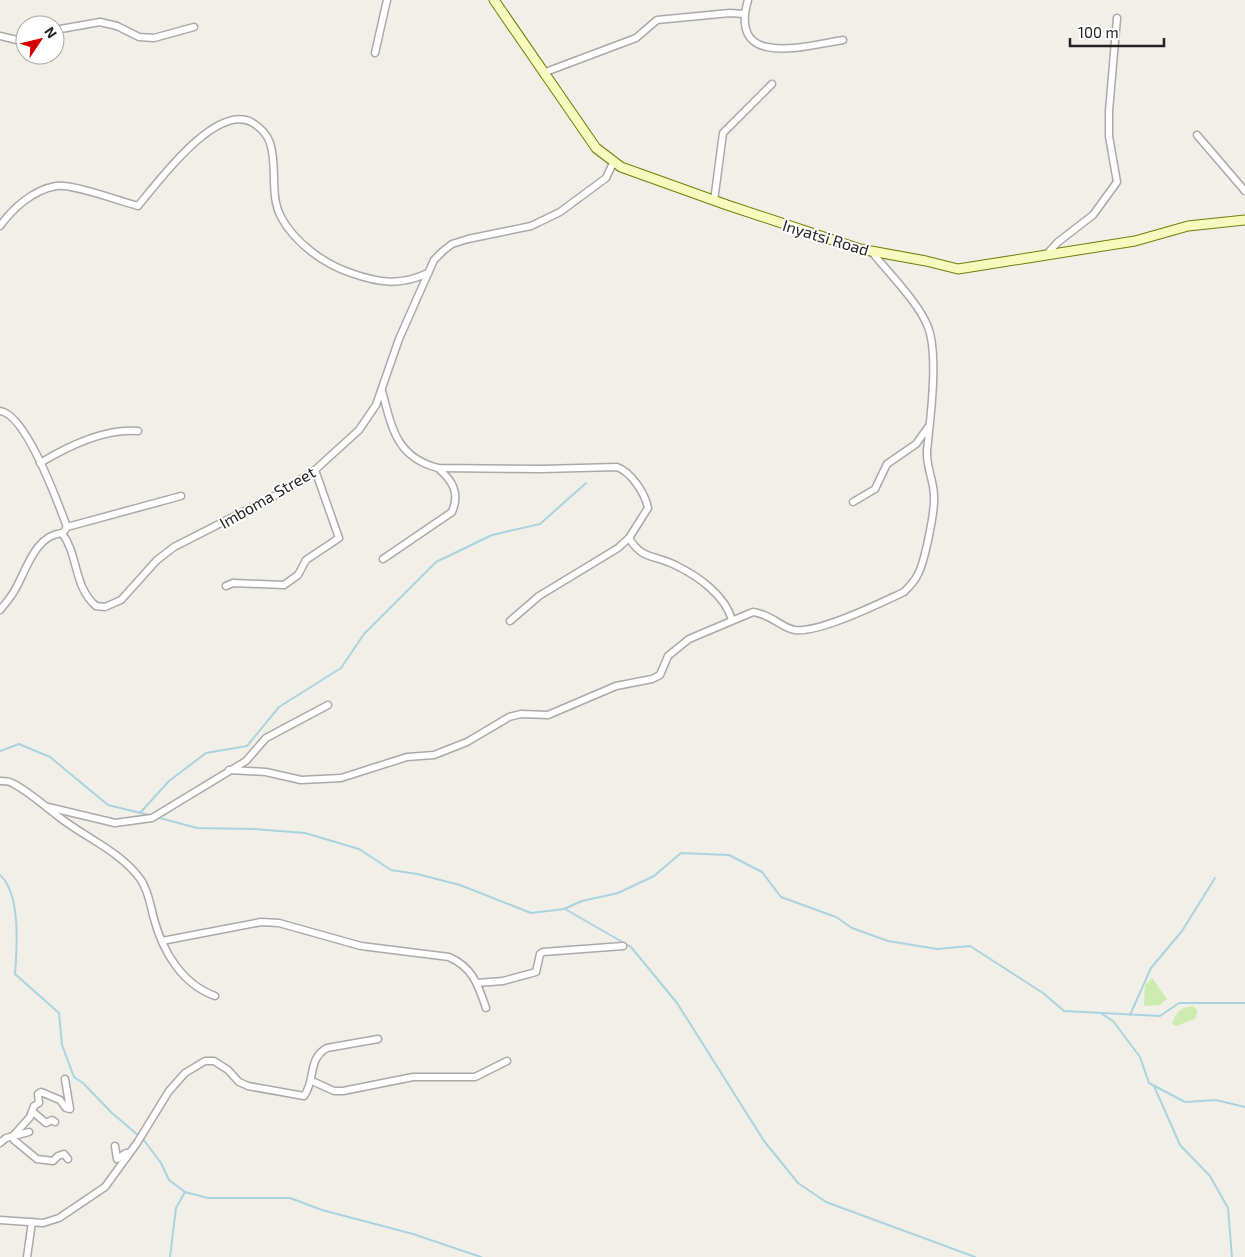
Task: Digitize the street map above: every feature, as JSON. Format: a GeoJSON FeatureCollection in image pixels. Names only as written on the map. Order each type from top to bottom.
{"type":"FeatureCollection","features":[{"type":"Feature","properties":{"kind":"street"},"geometry":{"type":"LineString","coordinates":[[375,53],[387,0]]}},
{"type":"Feature","properties":{"kind":"street","name":"Inyatsi Road"},"geometry":{"type":"LineString","coordinates":[[494,0],[596,148],[613,163],[714,201],[871,251],[926,261],[958,270],[1134,241],[1188,226],[1245,220]]}},
{"type":"Feature","properties":{"kind":"street"},"geometry":{"type":"LineString","coordinates":[[748,0],[744,14],[748,34],[754,44],[764,48],[798,47],[843,40]]}},
{"type":"Feature","properties":{"kind":"street"},"geometry":{"type":"LineString","coordinates":[[543,73],[636,38],[657,20],[730,13],[744,14]]}},
{"type":"Feature","properties":{"kind":"street"},"geometry":{"type":"LineString","coordinates":[[1045,257],[1058,242],[1093,215],[1117,182],[1109,136],[1109,111],[1117,18]]}},
{"type":"Feature","properties":{"kind":"street"},"geometry":{"type":"LineString","coordinates":[[65,28],[100,22],[117,26],[139,37],[154,38],[194,27]]}},
{"type":"Feature","properties":{"kind":"street"},"geometry":{"type":"LineString","coordinates":[[0,36],[15,39]]}},
{"type":"Feature","properties":{"kind":"street"},"geometry":{"type":"LineString","coordinates":[[714,201],[723,133],[772,84]]}},
{"type":"Feature","properties":{"kind":"street"},"geometry":{"type":"LineString","coordinates":[[0,226],[21,203],[45,190],[57,186],[74,188],[138,206],[173,165],[200,139],[217,126],[238,119],[250,121],[262,129],[270,143],[275,196],[281,217],[313,253],[334,267],[358,276],[390,282],[409,282],[428,273]]}},
{"type":"Feature","properties":{"kind":"street"},"geometry":{"type":"LineString","coordinates":[[1197,135],[1245,191]]}},
{"type":"Feature","properties":{"kind":"street","name":"Imboma Street"},"geometry":{"type":"LineString","coordinates":[[0,411],[7,412],[14,418],[40,463],[65,530],[81,587],[87,598],[96,606],[112,605],[120,600],[157,560],[174,546],[276,495],[315,470],[369,417],[382,391],[396,345],[434,260],[452,244],[531,226],[560,212],[606,178],[613,163]]}},
{"type":"Feature","properties":{"kind":"street"},"geometry":{"type":"LineString","coordinates":[[229,770],[236,772],[254,770],[301,780],[341,778],[407,757],[434,754],[467,742],[509,717],[521,714],[548,715],[616,686],[652,679],[660,675],[668,656],[689,639],[753,612],[765,613],[794,630],[812,630],[904,592],[919,573],[933,508],[934,495],[927,453],[931,423],[932,345],[928,327],[922,314],[871,251]]}},
{"type":"Feature","properties":{"kind":"street"},"geometry":{"type":"LineString","coordinates":[[382,391],[391,427],[404,449],[427,465],[438,468],[535,469],[617,467],[624,469],[644,496],[648,508],[629,538],[618,548],[540,596],[510,621]]}},
{"type":"Feature","properties":{"kind":"street"},"geometry":{"type":"LineString","coordinates":[[853,502],[874,489],[887,464],[916,444],[931,423]]}},
{"type":"Feature","properties":{"kind":"street"},"geometry":{"type":"LineString","coordinates":[[40,463],[52,455],[113,432],[138,431]]}},
{"type":"Feature","properties":{"kind":"street"},"geometry":{"type":"LineString","coordinates":[[383,559],[452,512],[456,503],[456,492],[452,483],[438,468]]}},
{"type":"Feature","properties":{"kind":"street"},"geometry":{"type":"LineString","coordinates":[[226,586],[233,584],[284,585],[298,575],[306,560],[339,538],[315,470]]}},
{"type":"Feature","properties":{"kind":"street"},"geometry":{"type":"LineString","coordinates":[[0,610],[15,590],[32,555],[48,537],[65,530],[182,496]]}},
{"type":"Feature","properties":{"kind":"street"},"geometry":{"type":"LineString","coordinates":[[629,538],[640,553],[673,564],[716,593],[724,600],[732,620]]}},
{"type":"Feature","properties":{"kind":"street"},"geometry":{"type":"LineString","coordinates":[[48,807],[115,823],[152,818],[246,761],[266,738],[328,705]]}},
{"type":"Feature","properties":{"kind":"street"},"geometry":{"type":"LineString","coordinates":[[0,781],[8,781],[17,785],[116,856],[140,878],[147,890],[162,941],[180,972],[207,993],[215,996]]}},
{"type":"Feature","properties":{"kind":"street"},"geometry":{"type":"LineString","coordinates":[[162,941],[260,922],[279,923],[361,946],[449,957],[461,962],[469,969],[477,983],[486,1008]]}},
{"type":"Feature","properties":{"kind":"street"},"geometry":{"type":"LineString","coordinates":[[477,983],[503,981],[536,972],[543,952],[623,946]]}},
{"type":"Feature","properties":{"kind":"street"},"geometry":{"type":"LineString","coordinates":[[0,1220],[43,1223],[60,1218],[104,1187],[138,1143],[169,1091],[185,1073],[205,1061],[214,1061],[228,1070],[239,1082],[248,1086],[304,1096],[312,1081],[312,1068],[321,1051],[326,1048],[378,1039]]}},
{"type":"Feature","properties":{"kind":"street"},"geometry":{"type":"LineString","coordinates":[[312,1081],[334,1092],[413,1077],[475,1077],[507,1061]]}},
{"type":"Feature","properties":{"kind":"street"},"geometry":{"type":"LineString","coordinates":[[0,1143],[33,1112],[34,1106],[40,1103],[38,1094],[41,1092],[60,1100],[66,1108],[70,1109],[65,1080]]}},
{"type":"Feature","properties":{"kind":"street"},"geometry":{"type":"LineString","coordinates":[[33,1112],[46,1123],[52,1120],[55,1122]]}},
{"type":"Feature","properties":{"kind":"street"},"geometry":{"type":"LineString","coordinates":[[6,1136],[29,1132]]}},
{"type":"Feature","properties":{"kind":"street"},"geometry":{"type":"LineString","coordinates":[[6,1136],[14,1140],[37,1160],[54,1161],[58,1156],[64,1154],[68,1159]]}},
{"type":"Feature","properties":{"kind":"street"},"geometry":{"type":"LineString","coordinates":[[115,1146],[117,1159],[132,1150]]}},
{"type":"Feature","properties":{"kind":"street"},"geometry":{"type":"LineString","coordinates":[[27,1257],[32,1222]]}},
{"type":"Feature","properties":{"kind":"green space"},"geometry":{"type":"Polygon","coordinates":[[[1152,978],[1167,999],[1160,1005],[1144,1006],[1145,985],[1152,978]]]}},
{"type":"Feature","properties":{"kind":"green space"},"geometry":{"type":"Polygon","coordinates":[[[1192,1006],[1198,1010],[1195,1019],[1176,1026],[1172,1024],[1179,1011],[1192,1006]]]}},
{"type":"Feature","properties":{"kind":"waterway"},"geometry":{"type":"LineString","coordinates":[[140,813],[169,781],[206,753],[247,746],[279,707],[341,668],[364,634],[436,562],[492,535],[540,524],[586,483]]}},
{"type":"Feature","properties":{"kind":"waterway"},"geometry":{"type":"LineString","coordinates":[[0,751],[19,744],[50,757],[108,805],[149,815]]}},
{"type":"Feature","properties":{"kind":"waterway"},"geometry":{"type":"LineString","coordinates":[[156,817],[197,828],[254,829],[305,833],[359,849],[391,870],[417,874],[460,885],[531,913],[564,909],[582,901],[618,893],[654,876],[681,853],[729,855],[762,872],[781,897],[836,917],[852,928],[888,941],[937,949],[970,946],[1043,993],[1064,1011],[1160,1016],[1179,1003],[1245,1003]]}},
{"type":"Feature","properties":{"kind":"waterway"},"geometry":{"type":"LineString","coordinates":[[0,875],[7,884],[15,908],[17,936],[15,974],[59,1013],[62,1045],[74,1077],[83,1083],[112,1113],[139,1136]]}},
{"type":"Feature","properties":{"kind":"waterway"},"geometry":{"type":"LineString","coordinates":[[1130,1015],[1151,968],[1182,931],[1215,878]]}},
{"type":"Feature","properties":{"kind":"waterway"},"geometry":{"type":"LineString","coordinates":[[565,909],[631,947],[677,1003],[764,1141],[798,1183],[826,1202],[975,1257]]}},
{"type":"Feature","properties":{"kind":"waterway"},"geometry":{"type":"LineString","coordinates":[[1102,1014],[1113,1021],[1140,1057],[1149,1083],[1185,1102],[1216,1100],[1245,1107]]}},
{"type":"Feature","properties":{"kind":"waterway"},"geometry":{"type":"LineString","coordinates":[[1154,1086],[1180,1145],[1210,1176],[1228,1208],[1232,1257]]}},
{"type":"Feature","properties":{"kind":"waterway"},"geometry":{"type":"LineString","coordinates":[[143,1139],[161,1163],[169,1180],[185,1192],[208,1198],[290,1198],[322,1210],[413,1234],[481,1257]]}},
{"type":"Feature","properties":{"kind":"waterway"},"geometry":{"type":"LineString","coordinates":[[170,1257],[176,1208],[185,1192]]}}]}
